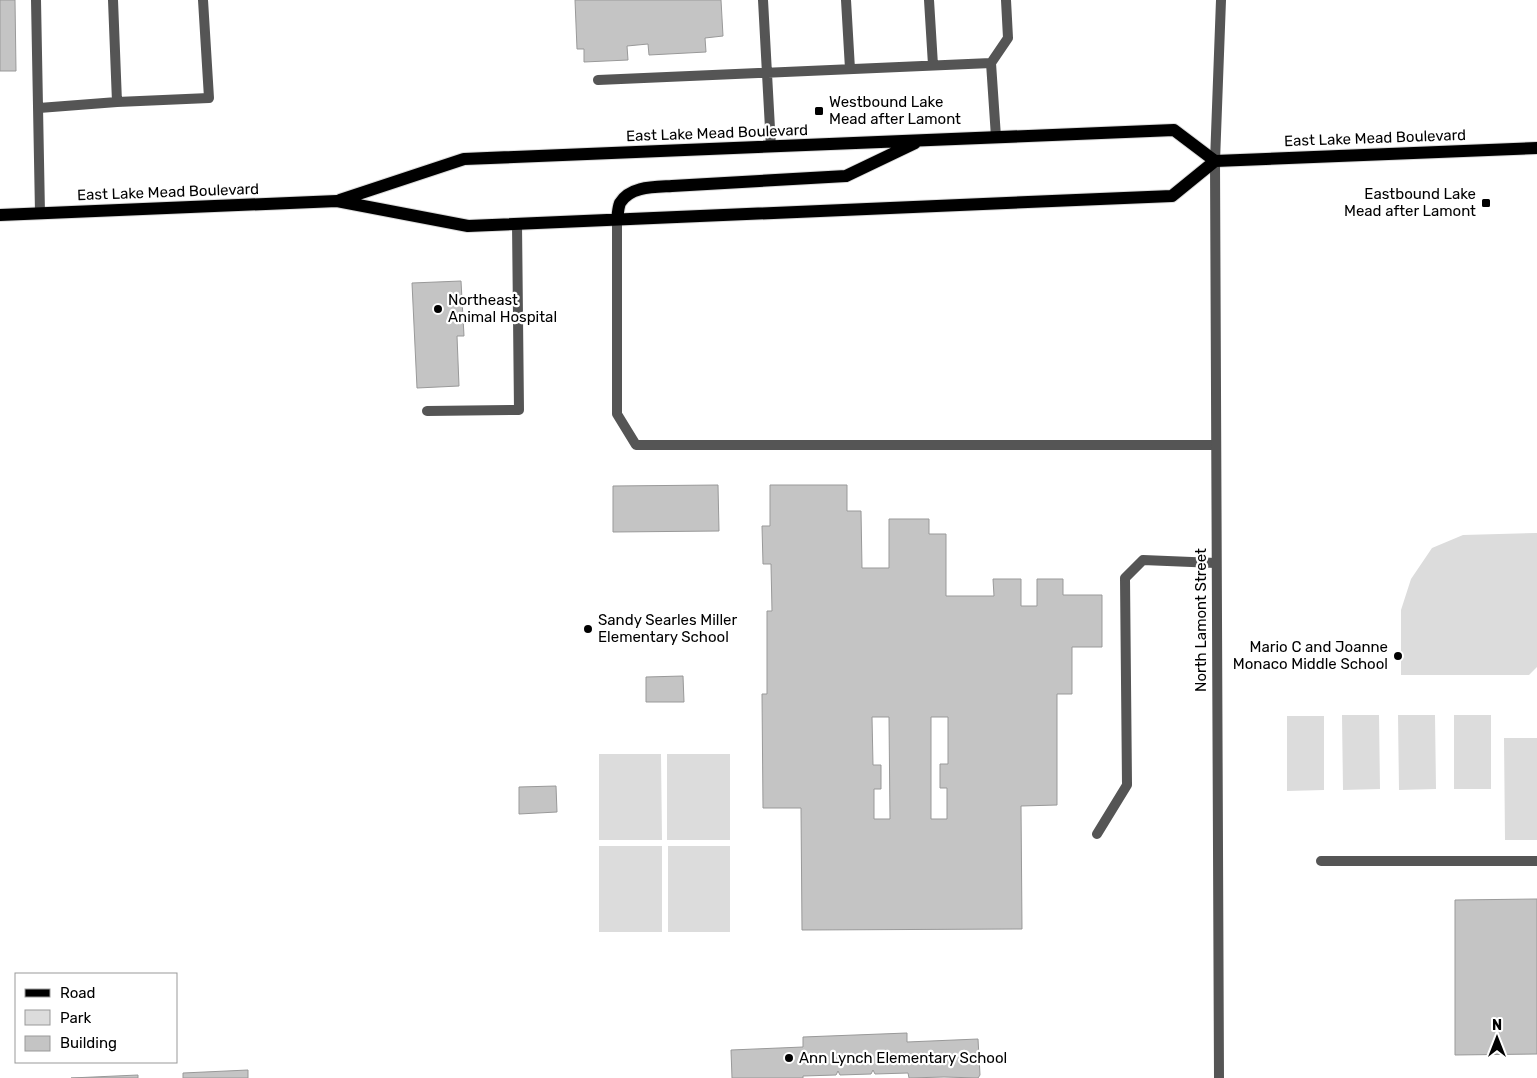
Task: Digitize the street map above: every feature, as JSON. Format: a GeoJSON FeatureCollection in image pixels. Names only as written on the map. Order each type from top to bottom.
{"type":"FeatureCollection","features":[{"type":"Feature","properties":{"kind":"main road","name":"East Lake Mead Boulevard"},"geometry":{"type":"LineString","coordinates":[[337,201],[464,159],[1174,130],[1215,161]]}},
{"type":"Feature","properties":{"kind":"main road"},"geometry":{"type":"LineString","coordinates":[[617,219],[620,204],[630,192],[672,186],[846,176],[920,141]]}},
{"type":"Feature","properties":{"kind":"main road","name":"East Lake Mead Boulevard"},"geometry":{"type":"LineString","coordinates":[[0,215],[337,201],[468,226],[1172,196],[1215,161],[1537,148]]}},
{"type":"Feature","properties":{"kind":"street"},"geometry":{"type":"LineString","coordinates":[[36,0],[40,213]]}},
{"type":"Feature","properties":{"kind":"street"},"geometry":{"type":"LineString","coordinates":[[112,0],[117,102]]}},
{"type":"Feature","properties":{"kind":"street"},"geometry":{"type":"LineString","coordinates":[[39,108],[209,98],[203,0]]}},
{"type":"Feature","properties":{"kind":"street"},"geometry":{"type":"LineString","coordinates":[[762,0],[771,146]]}},
{"type":"Feature","properties":{"kind":"street"},"geometry":{"type":"LineString","coordinates":[[846,0],[850,69]]}},
{"type":"Feature","properties":{"kind":"street"},"geometry":{"type":"LineString","coordinates":[[929,0],[933,65]]}},
{"type":"Feature","properties":{"kind":"street"},"geometry":{"type":"LineString","coordinates":[[996,138],[991,63],[1008,38],[1006,0]]}},
{"type":"Feature","properties":{"kind":"street","name":"North Lamont Street"},"geometry":{"type":"LineString","coordinates":[[1220,1078],[1215,444],[1215,161],[1221,0]]}},
{"type":"Feature","properties":{"kind":"street"},"geometry":{"type":"LineString","coordinates":[[598,80],[991,63]]}},
{"type":"Feature","properties":{"kind":"street"},"geometry":{"type":"LineString","coordinates":[[617,219],[617,414],[636,445],[1215,444]]}},
{"type":"Feature","properties":{"kind":"street"},"geometry":{"type":"LineString","coordinates":[[427,412],[519,410],[518,224]]}},
{"type":"Feature","properties":{"kind":"street"},"geometry":{"type":"LineString","coordinates":[[1097,834],[1127,785],[1125,578],[1143,560],[1216,563]]}},
{"type":"Feature","properties":{"kind":"street"},"geometry":{"type":"LineString","coordinates":[[1321,861],[1537,861]]}},
{"type":"Feature","properties":{"kind":"green space"},"geometry":{"type":"Polygon","coordinates":[[[1537,533],[1537,667],[1529,675],[1401,675],[1401,610],[1411,579],[1432,548],[1463,535],[1537,533]]]}},
{"type":"Feature","properties":{"kind":"green space"},"geometry":{"type":"Polygon","coordinates":[[[1342,715],[1379,715],[1380,789],[1343,790],[1342,715]]]}},
{"type":"Feature","properties":{"kind":"green space"},"geometry":{"type":"Polygon","coordinates":[[[1398,715],[1435,715],[1436,789],[1399,790],[1398,715]]]}},
{"type":"Feature","properties":{"kind":"green space"},"geometry":{"type":"Polygon","coordinates":[[[1454,715],[1491,715],[1491,789],[1454,789],[1454,715]]]}},
{"type":"Feature","properties":{"kind":"green space"},"geometry":{"type":"Polygon","coordinates":[[[1287,716],[1324,716],[1324,790],[1287,791],[1287,716]]]}},
{"type":"Feature","properties":{"kind":"green space"},"geometry":{"type":"Polygon","coordinates":[[[1504,738],[1537,738],[1537,840],[1505,840],[1504,738]]]}},
{"type":"Feature","properties":{"kind":"green space"},"geometry":{"type":"Polygon","coordinates":[[[599,754],[661,754],[662,840],[599,840],[599,754]]]}},
{"type":"Feature","properties":{"kind":"green space"},"geometry":{"type":"Polygon","coordinates":[[[667,754],[730,754],[730,840],[667,840],[667,754]]]}},
{"type":"Feature","properties":{"kind":"green space"},"geometry":{"type":"Polygon","coordinates":[[[599,846],[662,846],[662,932],[599,932],[599,846]]]}},
{"type":"Feature","properties":{"kind":"green space"},"geometry":{"type":"Polygon","coordinates":[[[668,846],[730,846],[730,932],[668,932],[668,846]]]}},
{"type":"Feature","properties":{"kind":"building"},"geometry":{"type":"Polygon","coordinates":[[[0,0],[15,0],[16,71],[0,71],[0,0]]]}},
{"type":"Feature","properties":{"kind":"building"},"geometry":{"type":"Polygon","coordinates":[[[575,0],[721,0],[723,36],[705,38],[706,52],[649,55],[648,44],[627,46],[628,60],[584,62],[584,49],[577,49],[575,0]]]}},
{"type":"Feature","properties":{"kind":"building","name":"Northeast Animal Hospital"},"geometry":{"type":"Polygon","coordinates":[[[461,281],[464,336],[457,336],[459,386],[417,388],[412,283],[461,281]]]}},
{"type":"Feature","properties":{"kind":"building"},"geometry":{"type":"Polygon","coordinates":[[[718,485],[719,531],[613,532],[613,486],[718,485]]]}},
{"type":"Feature","properties":{"kind":"building"},"geometry":{"type":"Polygon","coordinates":[[[770,485],[847,485],[847,511],[861,511],[862,568],[889,568],[889,519],[929,519],[929,534],[946,534],[946,596],[994,596],[993,579],[1021,579],[1021,606],[1037,606],[1037,579],[1063,579],[1063,595],[1102,595],[1102,647],[1072,647],[1072,694],[1057,694],[1057,805],[1021,806],[1022,929],[802,930],[801,808],[763,808],[762,694],[767,694],[767,611],[772,611],[771,564],[763,564],[762,526],[770,526],[770,485]],[[872,717],[873,765],[881,765],[881,789],[874,789],[874,819],[890,819],[889,717],[872,717]],[[931,717],[931,819],[947,819],[947,788],[940,788],[940,764],[948,764],[948,717],[931,717]]]}},
{"type":"Feature","properties":{"kind":"building"},"geometry":{"type":"Polygon","coordinates":[[[683,676],[684,702],[646,702],[646,677],[683,676]]]}},
{"type":"Feature","properties":{"kind":"building"},"geometry":{"type":"Polygon","coordinates":[[[556,786],[557,812],[519,814],[519,787],[556,786]]]}},
{"type":"Feature","properties":{"kind":"building"},"geometry":{"type":"Polygon","coordinates":[[[1537,899],[1537,1054],[1455,1055],[1455,900],[1537,899]]]}},
{"type":"Feature","properties":{"kind":"building"},"geometry":{"type":"Polygon","coordinates":[[[907,1033],[907,1042],[978,1039],[980,1075],[978,1078],[909,1078],[908,1073],[875,1074],[873,1070],[871,1074],[840,1075],[838,1071],[836,1075],[803,1076],[803,1078],[732,1078],[731,1050],[803,1047],[803,1037],[907,1033]]]}},
{"type":"Feature","properties":{"kind":"building"},"geometry":{"type":"Polygon","coordinates":[[[248,1070],[248,1078],[183,1078],[183,1073],[248,1070]]]}},
{"type":"Feature","properties":{"kind":"building"},"geometry":{"type":"Polygon","coordinates":[[[138,1075],[138,1078],[71,1078],[138,1075]]]}},
{"type":"Feature","properties":{"kind":"place","name":"Westbound Lake Mead after Lamont"},"geometry":{"type":"Point","coordinates":[819,111]}},
{"type":"Feature","properties":{"kind":"place","name":"Eastbound Lake Mead after Lamont"},"geometry":{"type":"Point","coordinates":[1486,203]}},
{"type":"Feature","properties":{"kind":"place","name":"Northeast Animal Hospital"},"geometry":{"type":"Point","coordinates":[438,309]}},
{"type":"Feature","properties":{"kind":"place","name":"Sandy Searles Miller Elementary School"},"geometry":{"type":"Point","coordinates":[588,629]}},
{"type":"Feature","properties":{"kind":"place","name":"Mario C and Joanne Monaco Middle School"},"geometry":{"type":"Point","coordinates":[1398,656]}},
{"type":"Feature","properties":{"kind":"place","name":"Ann Lynch Elementary School"},"geometry":{"type":"Point","coordinates":[789,1058]}}]}
